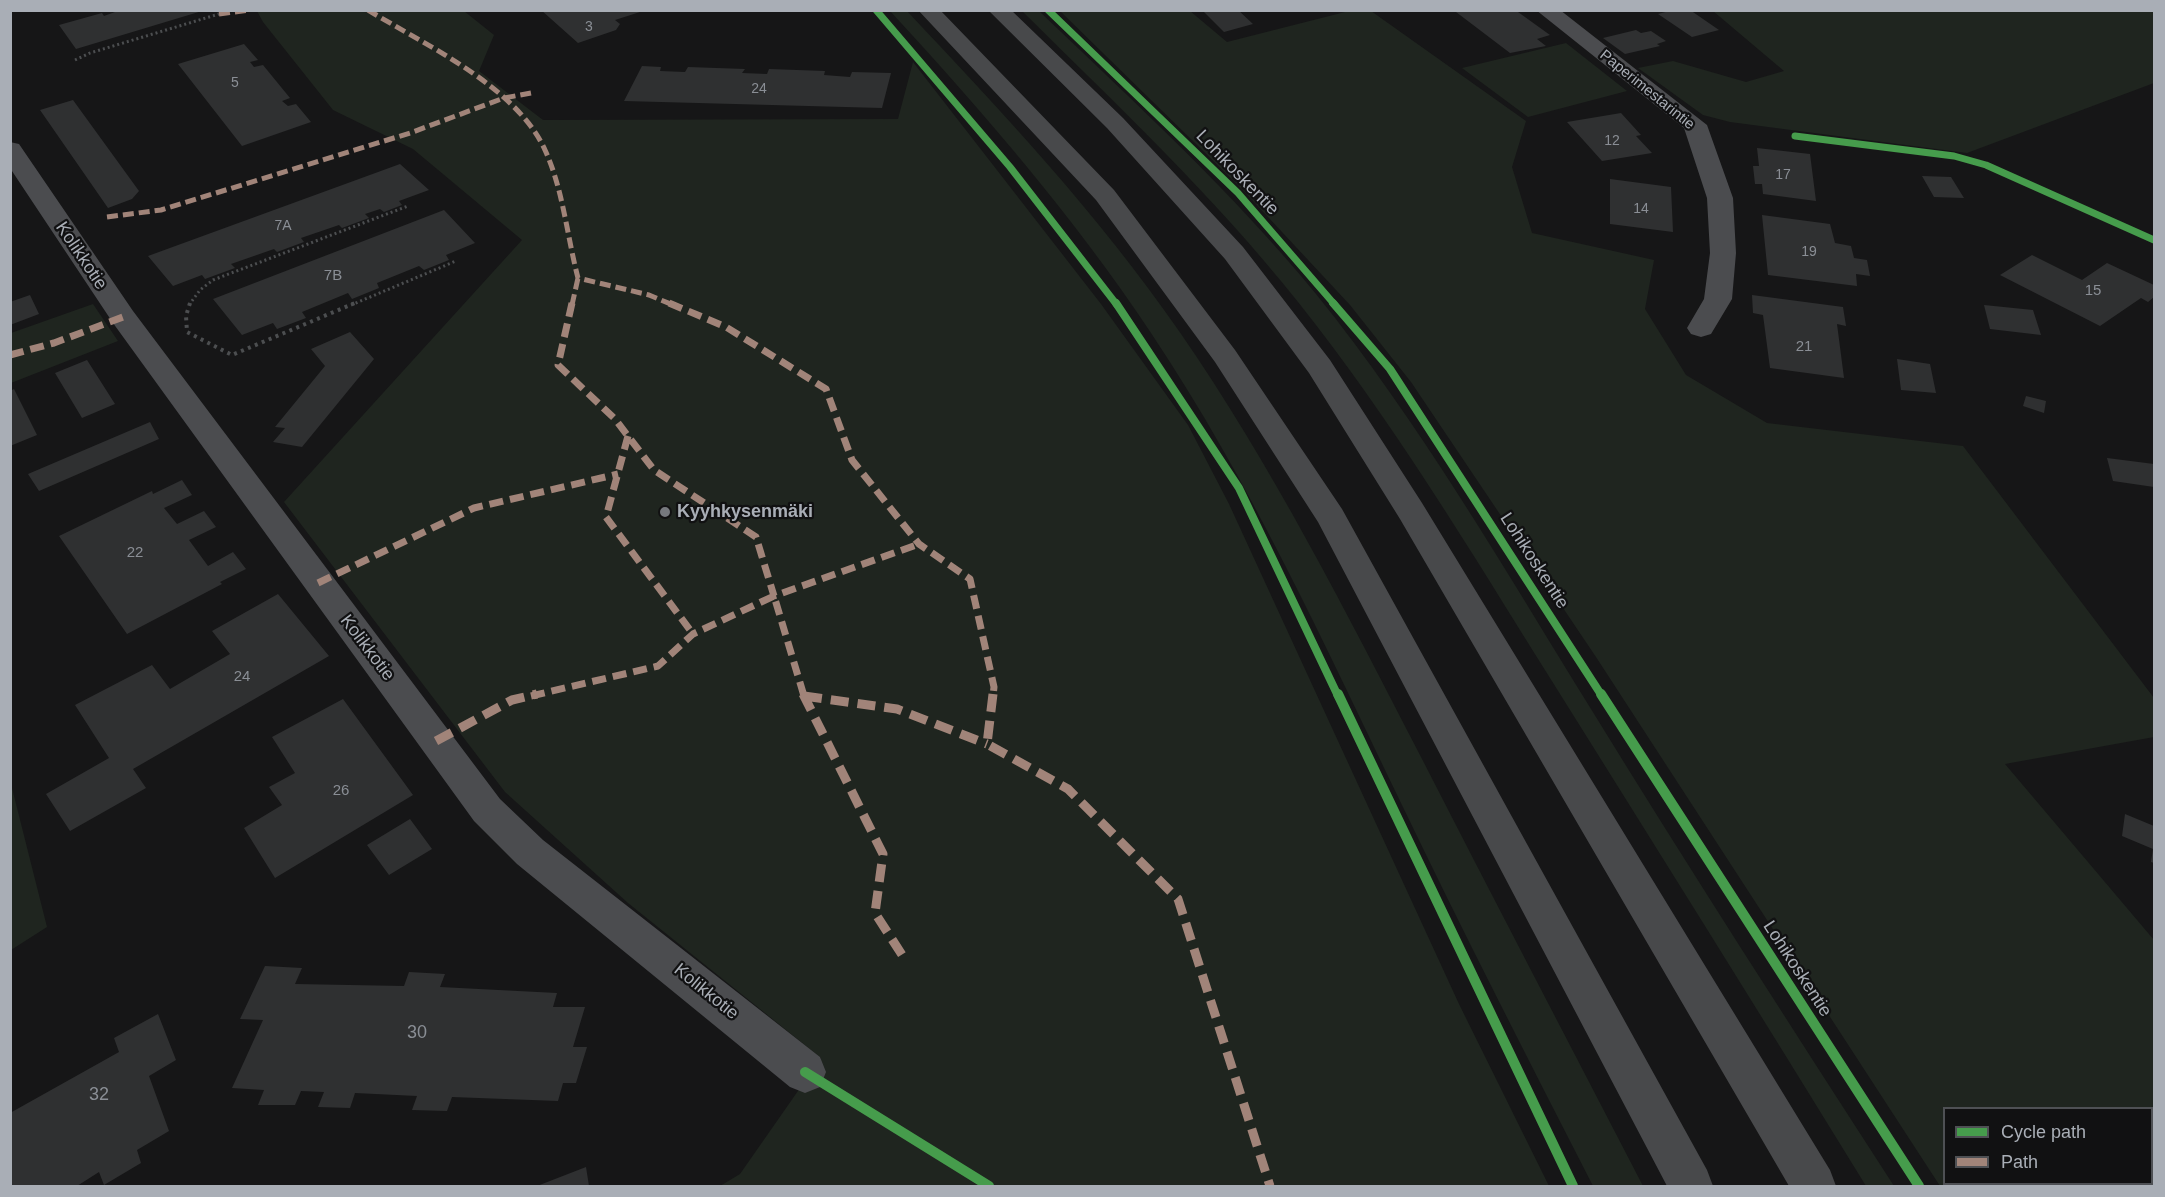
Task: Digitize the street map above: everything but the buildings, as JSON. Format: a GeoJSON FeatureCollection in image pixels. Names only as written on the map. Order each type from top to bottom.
{"type":"FeatureCollection","features":[{"type":"Feature","properties":{"kind":"main road"},"geometry":{"type":"LineString","coordinates":[[928,10],[1105,195],[1225,356],[1331,517],[1690,1186]]}},
{"type":"Feature","properties":{"kind":"main road"},"geometry":{"type":"LineString","coordinates":[[998,10],[1115,123],[1234,253],[1320,367],[1411,511],[1814,1186]]}},
{"type":"Feature","properties":{"kind":"street","name":"Paperimestarintie"},"geometry":{"type":"LineString","coordinates":[[1546,10],[1695,125],[1720,198],[1723,254],[1718,299],[1701,328]]}},
{"type":"Feature","properties":{"kind":"street","name":"Kolikkotie"},"geometry":{"type":"LineString","coordinates":[[10,149],[129,325],[487,810],[530,852],[805,1072]]}},
{"type":"Feature","properties":{"kind":"path"},"geometry":{"type":"LineString","coordinates":[[75,60],[90,53],[219,14]]}},
{"type":"Feature","properties":{"kind":"path"},"geometry":{"type":"LineString","coordinates":[[408,206],[213,280],[200,289],[189,303],[184,318],[187,332],[231,355],[456,261]]}},
{"type":"Feature","properties":{"kind":"shaded area"},"geometry":{"type":"Polygon","coordinates":[[[257,11],[464,11],[494,35],[479,71],[543,120],[898,119],[913,62],[1101,304],[1188,425],[1229,504],[1459,1004],[1549,1186],[720,1186],[740,1174],[821,1058],[628,903],[505,792],[284,502],[522,240],[413,149],[333,110],[263,22],[257,11]]]}},
{"type":"Feature","properties":{"kind":"shaded area"},"geometry":{"type":"Polygon","coordinates":[[[890,11],[907,11],[1049,166],[1148,288],[1213,382],[1277,486],[1336,594],[1643,1186],[1593,1186],[1448,899],[1284,564],[1221,446],[1187,389],[1122,290],[1060,207],[993,127],[890,11]]]}},
{"type":"Feature","properties":{"kind":"shaded area"},"geometry":{"type":"Polygon","coordinates":[[[1022,11],[1039,11],[1182,148],[1284,256],[1354,343],[1391,393],[1460,497],[1666,829],[1894,1186],[1866,1186],[1460,534],[1398,439],[1333,347],[1266,263],[1199,188],[1022,11]]]}},
{"type":"Feature","properties":{"kind":"shaded area"},"geometry":{"type":"Polygon","coordinates":[[[1060,11],[1190,11],[1227,42],[1349,11],[1371,11],[1526,121],[1512,167],[1532,233],[1654,260],[1645,309],[1686,375],[1767,423],[1963,446],[2154,698],[2154,737],[2005,764],[2154,940],[2154,1186],[1940,1186],[1596,657],[1411,382],[1350,305],[1241,188],[1060,11]]]}},
{"type":"Feature","properties":{"kind":"shaded area"},"geometry":{"type":"Polygon","coordinates":[[[1713,11],[2154,11],[2154,83],[1967,153],[1730,122],[1703,115],[1638,68],[1673,61],[1746,82],[1784,71],[1713,11]]]}},
{"type":"Feature","properties":{"kind":"shaded area"},"geometry":{"type":"Polygon","coordinates":[[[1566,43],[1627,91],[1528,117],[1462,68],[1566,43]]]}},
{"type":"Feature","properties":{"kind":"shaded area"},"geometry":{"type":"Polygon","coordinates":[[[93,304],[118,341],[11,383],[11,333],[93,304]]]}},
{"type":"Feature","properties":{"kind":"shaded area"},"geometry":{"type":"Polygon","coordinates":[[[11,784],[47,927],[10,950],[11,784]]]}},
{"type":"Feature","properties":{"kind":"marked path"},"geometry":{"type":"LineString","coordinates":[[219,14],[250,10]]}},
{"type":"Feature","properties":{"kind":"marked path"},"geometry":{"type":"LineString","coordinates":[[368,10],[468,71],[493,89],[533,129],[545,150],[550,166],[578,278],[649,295],[726,327],[826,389],[852,460],[919,544],[970,579],[994,687],[987,744],[1068,789],[1178,899],[1270,1186]]}},
{"type":"Feature","properties":{"kind":"marked path"},"geometry":{"type":"LineString","coordinates":[[107,217],[161,210],[410,133],[504,98],[531,93]]}},
{"type":"Feature","properties":{"kind":"marked path"},"geometry":{"type":"LineString","coordinates":[[578,278],[558,365],[615,419],[654,470],[756,537],[774,596],[919,544]]}},
{"type":"Feature","properties":{"kind":"marked path"},"geometry":{"type":"LineString","coordinates":[[10,355],[54,343],[123,317]]}},
{"type":"Feature","properties":{"kind":"marked path"},"geometry":{"type":"LineString","coordinates":[[628,436],[606,517],[693,634]]}},
{"type":"Feature","properties":{"kind":"marked path"},"geometry":{"type":"LineString","coordinates":[[318,583],[474,508],[618,474]]}},
{"type":"Feature","properties":{"kind":"marked path"},"geometry":{"type":"LineString","coordinates":[[436,741],[512,700],[658,666],[693,634],[774,596],[804,696],[883,854],[875,913],[906,961]]}},
{"type":"Feature","properties":{"kind":"marked path"},"geometry":{"type":"LineString","coordinates":[[804,696],[897,709],[987,744]]}},
{"type":"Feature","properties":{"kind":"cycle path"},"geometry":{"type":"LineString","coordinates":[[876,10],[1010,167],[1122,311],[1239,488],[1573,1186]]}},
{"type":"Feature","properties":{"kind":"cycle path","name":"Lohikoskentie"},"geometry":{"type":"LineString","coordinates":[[1048,10],[1238,193],[1390,369],[1919,1186]]}},
{"type":"Feature","properties":{"kind":"cycle path"},"geometry":{"type":"LineString","coordinates":[[1795,136],[1954,156],[1986,165],[2154,240]]}},
{"type":"Feature","properties":{"kind":"cycle path"},"geometry":{"type":"LineString","coordinates":[[805,1072],[989,1186]]}},
{"type":"Feature","properties":{"kind":"place","name":"Kyyhkysenmäki"},"geometry":{"type":"Point","coordinates":[665,512]}}]}
